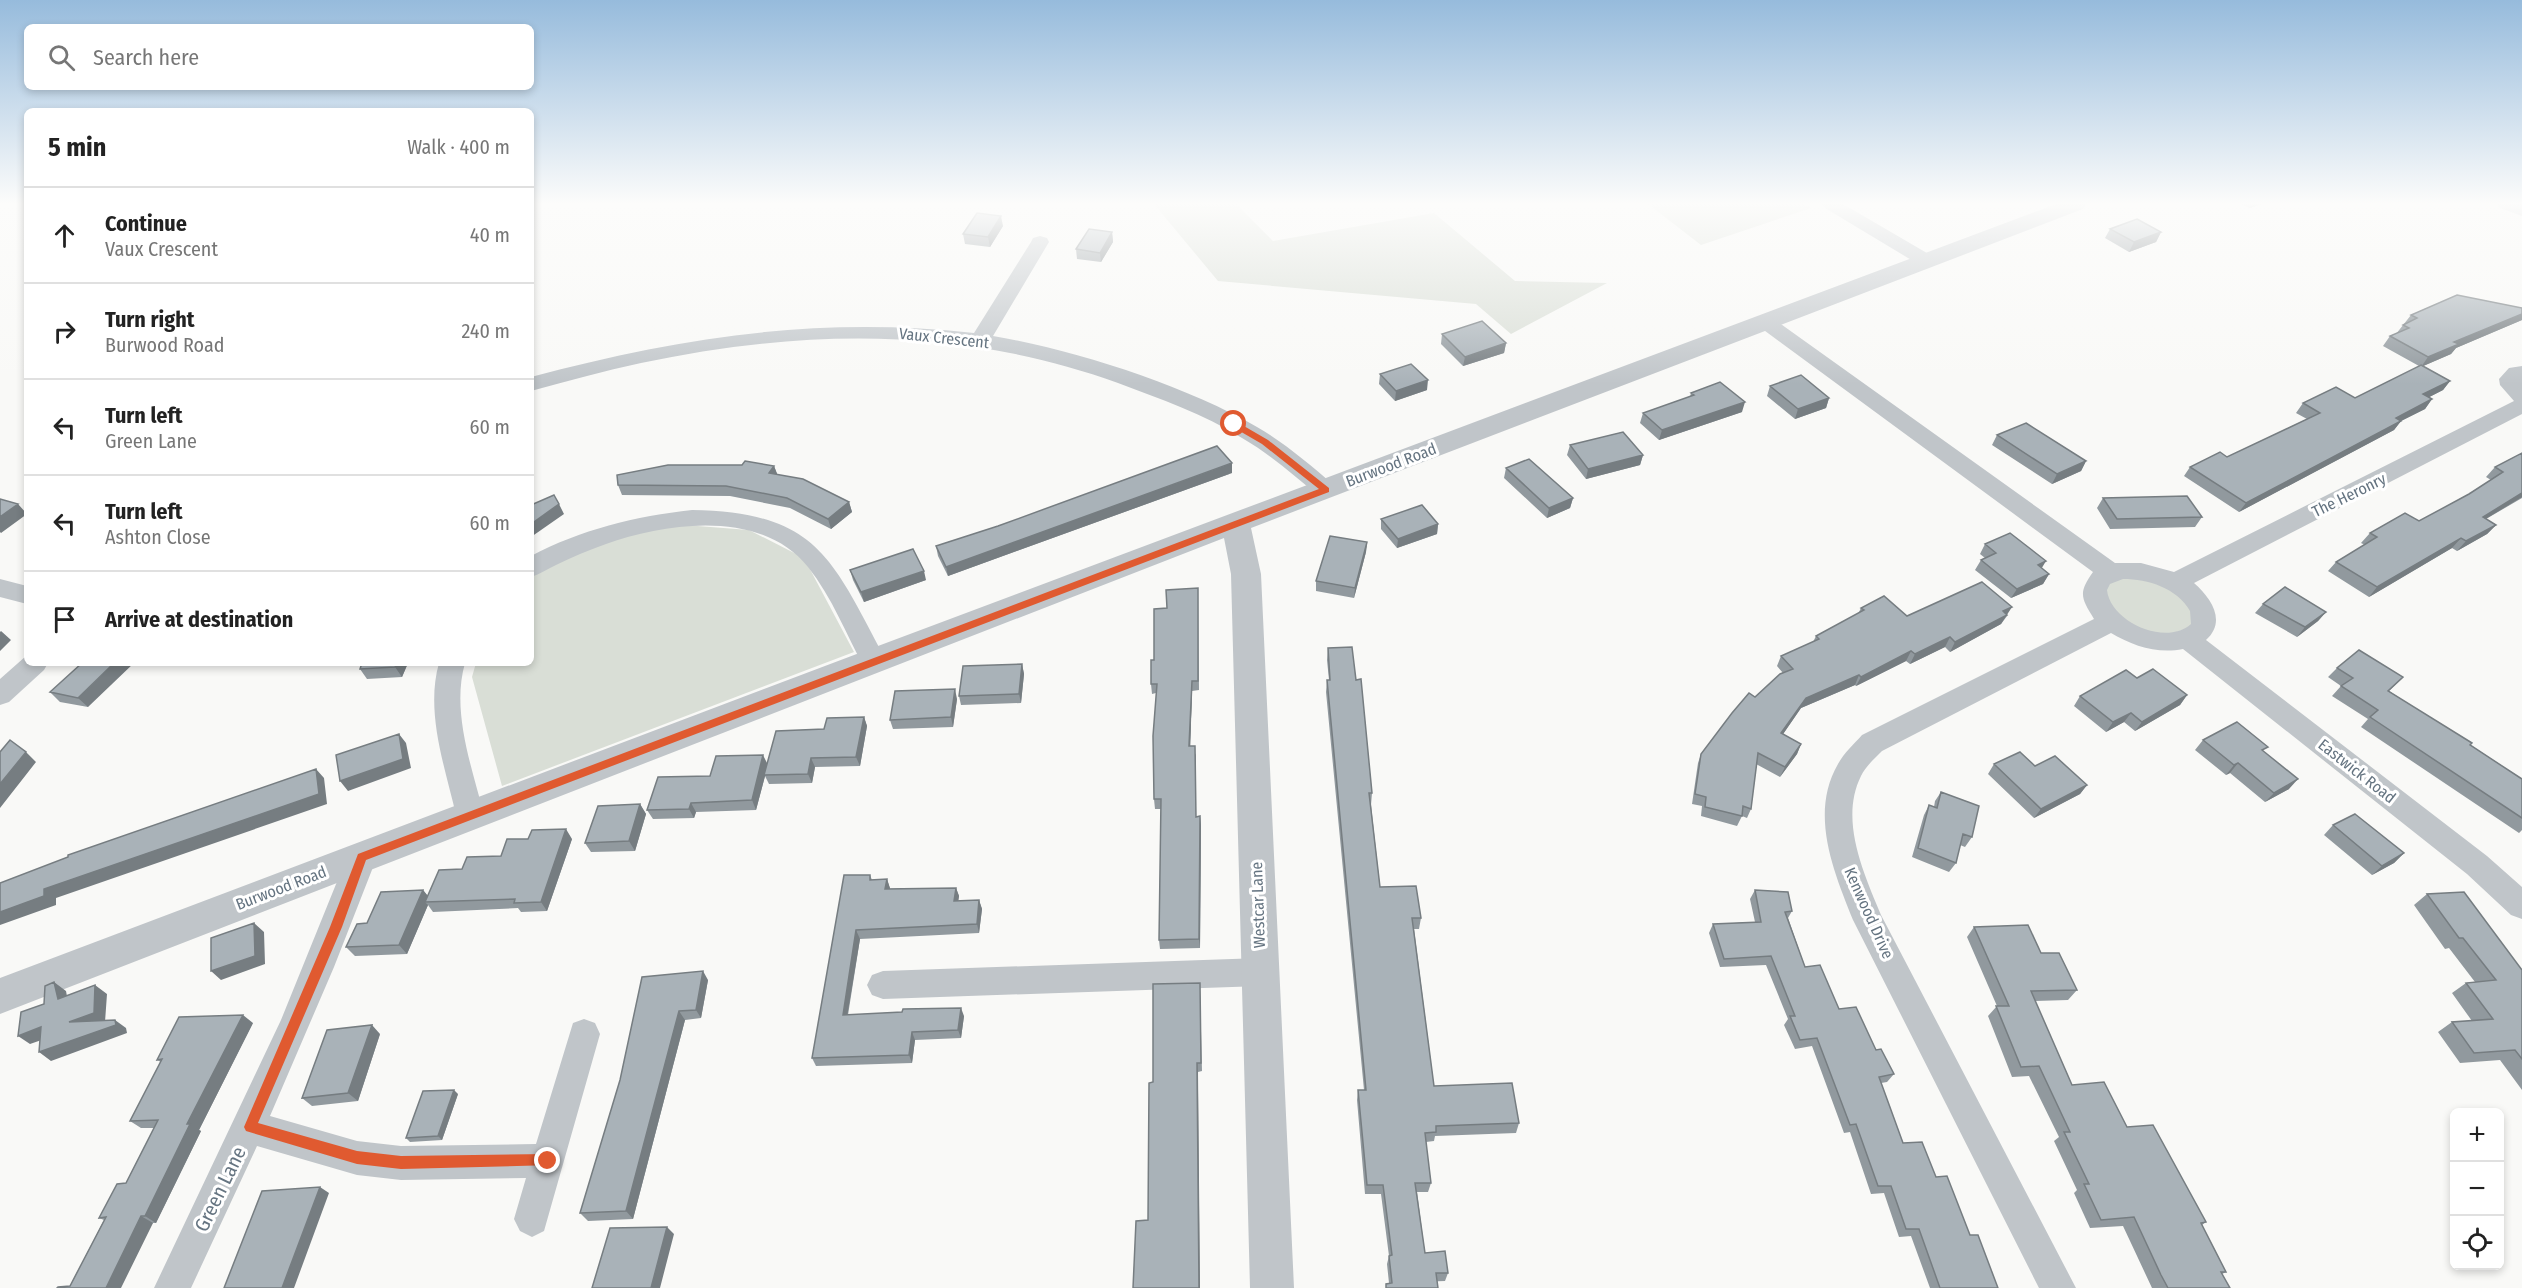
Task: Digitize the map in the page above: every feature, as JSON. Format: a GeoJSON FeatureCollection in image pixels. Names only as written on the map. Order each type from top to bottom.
{"type":"FeatureCollection","features":[{"type":"Feature","properties":{"kind":"street"},"geometry":{"type":"LineString","coordinates":[[980,340],[1026,264]]}},
{"type":"Feature","properties":{"kind":"street","name":"Burwood Road"},"geometry":{"type":"LineString","coordinates":[[0,996],[873,660],[1326,490],[1914,264]]}},
{"type":"Feature","properties":{"kind":"street"},"geometry":{"type":"LineString","coordinates":[[1764,321],[2110,572]]}},
{"type":"Feature","properties":{"kind":"street","name":"Vaux Crescent"},"geometry":{"type":"LineString","coordinates":[[534,383],[633,358],[790,334],[889,333],[980,340],[1076,361],[1197,405],[1265,442],[1326,490]]}},
{"type":"Feature","properties":{"kind":"street"},"geometry":{"type":"LineString","coordinates":[[2522,372],[2516,373],[2510,379],[2511,385],[2522,397]]}},
{"type":"Feature","properties":{"kind":"street","name":"The Heronry"},"geometry":{"type":"LineString","coordinates":[[2175,583],[2522,405]]}},
{"type":"Feature","properties":{"kind":"street"},"geometry":{"type":"LineString","coordinates":[[534,567],[603,535],[640,525],[716,518],[746,522],[771,530],[808,552],[821,567],[873,660]]}},
{"type":"Feature","properties":{"kind":"street","name":"Westcar Lane"},"geometry":{"type":"LineString","coordinates":[[1236,523],[1246,574],[1272,1288]]}},
{"type":"Feature","properties":{"kind":"street"},"geometry":{"type":"LineString","coordinates":[[2137,570],[2175,583],[2193,597],[2205,619],[2202,631],[2189,640],[2158,642],[2128,632],[2112,621],[2097,606],[2093,594],[2094,586],[2110,572],[2137,570]]}},
{"type":"Feature","properties":{"kind":"street"},"geometry":{"type":"LineString","coordinates":[[0,588],[24,595]]}},
{"type":"Feature","properties":{"kind":"street","name":"Kenwood Drive"},"geometry":{"type":"LineString","coordinates":[[2058,1288],[1868,920],[1850,876],[1839,833],[1840,796],[1849,769],[1872,743],[1906,723],[2112,621]]}},
{"type":"Feature","properties":{"kind":"street","name":"Eastwick Road"},"geometry":{"type":"LineString","coordinates":[[2189,640],[2468,858],[2522,906]]}},
{"type":"Feature","properties":{"kind":"street"},"geometry":{"type":"LineString","coordinates":[[0,695],[32,666]]}},
{"type":"Feature","properties":{"kind":"street"},"geometry":{"type":"LineString","coordinates":[[450,666],[446,703],[470,815]]}},
{"type":"Feature","properties":{"kind":"street","name":"Green Lane"},"geometry":{"type":"LineString","coordinates":[[172,1288],[250,1127],[336,927],[362,857]]}},
{"type":"Feature","properties":{"kind":"street"},"geometry":{"type":"LineString","coordinates":[[883,985],[1261,972]]}},
{"type":"Feature","properties":{"kind":"street"},"geometry":{"type":"LineString","coordinates":[[532,1220],[584,1034]]}},
{"type":"Feature","properties":{"kind":"street"},"geometry":{"type":"LineString","coordinates":[[250,1127],[357,1158],[401,1163],[548,1161]]}},
{"type":"Feature","properties":{"kind":"shaded area"},"geometry":{"type":"Polygon","coordinates":[[[1204,264],[1495,264],[1515,281],[1607,283],[1511,334],[1476,304],[1218,281],[1204,264]]]}},
{"type":"Feature","properties":{"kind":"shaded area"},"geometry":{"type":"Polygon","coordinates":[[[685,525],[749,530],[804,558],[854,652],[502,786],[472,677],[475,666],[534,666],[534,572],[616,535],[685,525]]]}},
{"type":"Feature","properties":{"kind":"shaded area"},"geometry":{"type":"Polygon","coordinates":[[[2134,575],[2177,591],[2195,612],[2195,626],[2161,637],[2120,621],[2101,588],[2115,579],[2134,575]]]}},
{"type":"Feature","properties":{"kind":"building"},"geometry":{"type":"Polygon","coordinates":[[[2457,295],[2522,308],[2522,314],[2454,342],[2459,344],[2428,357],[2390,336],[2409,328],[2403,325],[2417,318],[2411,315],[2457,295]]]}},
{"type":"Feature","properties":{"kind":"building"},"geometry":{"type":"Polygon","coordinates":[[[1482,321],[1506,343],[1465,357],[1442,334],[1482,321]]]}},
{"type":"Feature","properties":{"kind":"building"},"geometry":{"type":"Polygon","coordinates":[[[1411,364],[1428,380],[1396,391],[1380,374],[1411,364]]]}},
{"type":"Feature","properties":{"kind":"building"},"geometry":{"type":"Polygon","coordinates":[[[2421,365],[2450,381],[2423,394],[2432,399],[2396,418],[2401,421],[2246,503],[2190,467],[2220,452],[2227,457],[2320,413],[2303,403],[2336,387],[2355,398],[2421,365]]]}},
{"type":"Feature","properties":{"kind":"building"},"geometry":{"type":"Polygon","coordinates":[[[1801,375],[1829,398],[1798,409],[1770,386],[1801,375]]]}},
{"type":"Feature","properties":{"kind":"building"},"geometry":{"type":"Polygon","coordinates":[[[1720,382],[1745,402],[1662,430],[1643,413],[1694,395],[1691,393],[1720,382]]]}},
{"type":"Feature","properties":{"kind":"building"},"geometry":{"type":"Polygon","coordinates":[[[2026,423],[2086,461],[2057,474],[1997,435],[2026,423]]]}},
{"type":"Feature","properties":{"kind":"building"},"geometry":{"type":"Polygon","coordinates":[[[1623,432],[1643,455],[1588,469],[1570,445],[1623,432]]]}},
{"type":"Feature","properties":{"kind":"building"},"geometry":{"type":"Polygon","coordinates":[[[1217,446],[1232,463],[946,567],[936,546],[998,526],[1217,446]]]}},
{"type":"Feature","properties":{"kind":"building"},"geometry":{"type":"Polygon","coordinates":[[[2522,453],[2522,493],[2483,517],[2496,525],[2466,541],[2461,538],[2377,587],[2336,562],[2377,537],[2370,533],[2405,513],[2419,521],[2469,494],[2503,472],[2495,467],[2522,453]]]}},
{"type":"Feature","properties":{"kind":"building"},"geometry":{"type":"Polygon","coordinates":[[[1529,459],[1573,498],[1549,508],[1506,468],[1529,459]]]}},
{"type":"Feature","properties":{"kind":"building"},"geometry":{"type":"Polygon","coordinates":[[[745,461],[774,466],[769,473],[803,479],[849,502],[828,519],[787,498],[726,486],[618,485],[617,475],[668,465],[742,465],[745,461]]]}},
{"type":"Feature","properties":{"kind":"building"},"geometry":{"type":"Polygon","coordinates":[[[554,495],[559,504],[534,522],[534,504],[554,495]]]}},
{"type":"Feature","properties":{"kind":"building"},"geometry":{"type":"Polygon","coordinates":[[[2187,496],[2202,517],[2117,519],[2103,498],[2187,496]]]}},
{"type":"Feature","properties":{"kind":"building"},"geometry":{"type":"Polygon","coordinates":[[[0,499],[18,504],[0,517],[0,499]]]}},
{"type":"Feature","properties":{"kind":"building"},"geometry":{"type":"Polygon","coordinates":[[[1422,505],[1438,524],[1398,539],[1381,519],[1422,505]]]}},
{"type":"Feature","properties":{"kind":"building"},"geometry":{"type":"Polygon","coordinates":[[[2010,533],[2046,561],[2038,565],[2049,574],[2017,589],[1981,560],[1996,553],[1985,544],[2010,533]]]}},
{"type":"Feature","properties":{"kind":"building"},"geometry":{"type":"Polygon","coordinates":[[[1330,536],[1367,542],[1355,588],[1316,581],[1330,536]]]}},
{"type":"Feature","properties":{"kind":"building"},"geometry":{"type":"Polygon","coordinates":[[[913,549],[924,571],[861,592],[850,570],[913,549]]]}},
{"type":"Feature","properties":{"kind":"building"},"geometry":{"type":"Polygon","coordinates":[[[1982,582],[2012,607],[2003,611],[2007,615],[1955,642],[1950,637],[1915,654],[1911,651],[1861,677],[1859,675],[1806,698],[1781,733],[1801,744],[1785,767],[1758,753],[1751,809],[1743,806],[1742,816],[1705,807],[1706,797],[1695,794],[1701,754],[1749,693],[1755,697],[1780,674],[1793,669],[1781,656],[1819,639],[1816,636],[1864,610],[1861,608],[1884,596],[1907,616],[1982,582]]]}},
{"type":"Feature","properties":{"kind":"building"},"geometry":{"type":"Polygon","coordinates":[[[2285,587],[2326,612],[2305,627],[2263,604],[2285,587]]]}},
{"type":"Feature","properties":{"kind":"building"},"geometry":{"type":"Polygon","coordinates":[[[1198,588],[1198,681],[1192,681],[1189,746],[1195,746],[1196,817],[1200,816],[1199,939],[1159,940],[1161,799],[1154,799],[1153,736],[1157,684],[1151,684],[1151,660],[1154,660],[1154,609],[1167,608],[1166,590],[1198,588]]]}},
{"type":"Feature","properties":{"kind":"building"},"geometry":{"type":"Polygon","coordinates":[[[1352,647],[1356,680],[1361,679],[1372,793],[1369,793],[1380,887],[1416,886],[1421,918],[1412,918],[1434,1086],[1512,1083],[1519,1123],[1436,1126],[1436,1132],[1425,1133],[1431,1183],[1415,1183],[1425,1253],[1445,1251],[1448,1273],[1436,1273],[1438,1288],[1386,1288],[1386,1284],[1392,1283],[1389,1256],[1392,1255],[1383,1185],[1367,1185],[1358,1090],[1366,1090],[1327,680],[1330,680],[1328,648],[1352,647]]]}},
{"type":"Feature","properties":{"kind":"building"},"geometry":{"type":"Polygon","coordinates":[[[2359,650],[2403,677],[2388,691],[2472,743],[2470,745],[2522,779],[2522,818],[2370,717],[2378,710],[2341,686],[2353,678],[2337,668],[2359,650]]]}},
{"type":"Feature","properties":{"kind":"building"},"geometry":{"type":"Polygon","coordinates":[[[1022,664],[1019,694],[959,696],[963,666],[1022,664]]]}},
{"type":"Feature","properties":{"kind":"building"},"geometry":{"type":"Polygon","coordinates":[[[79,666],[111,666],[78,698],[50,692],[79,666]]]}},
{"type":"Feature","properties":{"kind":"building"},"geometry":{"type":"Polygon","coordinates":[[[361,666],[396,666],[395,667],[360,669],[361,666]]]}},
{"type":"Feature","properties":{"kind":"building"},"geometry":{"type":"Polygon","coordinates":[[[2153,669],[2187,695],[2142,722],[2131,713],[2113,722],[2080,696],[2126,670],[2137,678],[2153,669]]]}},
{"type":"Feature","properties":{"kind":"building"},"geometry":{"type":"Polygon","coordinates":[[[955,689],[951,717],[890,720],[895,691],[955,689]]]}},
{"type":"Feature","properties":{"kind":"building"},"geometry":{"type":"Polygon","coordinates":[[[864,717],[856,757],[811,758],[808,774],[764,775],[776,731],[824,729],[827,718],[864,717]]]}},
{"type":"Feature","properties":{"kind":"building"},"geometry":{"type":"Polygon","coordinates":[[[2237,722],[2268,747],[2262,750],[2298,779],[2274,793],[2238,763],[2234,765],[2203,740],[2237,722]]]}},
{"type":"Feature","properties":{"kind":"building"},"geometry":{"type":"Polygon","coordinates":[[[399,734],[403,759],[340,781],[336,755],[399,734]]]}},
{"type":"Feature","properties":{"kind":"building"},"geometry":{"type":"Polygon","coordinates":[[[10,740],[26,752],[0,784],[0,752],[10,740]]]}},
{"type":"Feature","properties":{"kind":"building"},"geometry":{"type":"Polygon","coordinates":[[[2020,752],[2035,766],[2055,756],[2087,785],[2041,809],[1994,764],[2020,752]]]}},
{"type":"Feature","properties":{"kind":"building"},"geometry":{"type":"Polygon","coordinates":[[[763,755],[752,800],[691,803],[689,809],[647,810],[658,777],[710,776],[716,756],[763,755]]]}},
{"type":"Feature","properties":{"kind":"building"},"geometry":{"type":"Polygon","coordinates":[[[316,769],[319,794],[44,889],[44,896],[0,912],[0,883],[68,857],[68,855],[316,769]]]}},
{"type":"Feature","properties":{"kind":"building"},"geometry":{"type":"Polygon","coordinates":[[[1941,792],[1979,806],[1972,837],[1963,834],[1956,863],[1918,848],[1929,805],[1937,808],[1941,792]]]}},
{"type":"Feature","properties":{"kind":"building"},"geometry":{"type":"Polygon","coordinates":[[[640,804],[629,841],[585,843],[598,806],[640,804]]]}},
{"type":"Feature","properties":{"kind":"building"},"geometry":{"type":"Polygon","coordinates":[[[2355,814],[2404,853],[2382,866],[2333,825],[2355,814]]]}},
{"type":"Feature","properties":{"kind":"building"},"geometry":{"type":"Polygon","coordinates":[[[566,829],[541,902],[514,903],[515,899],[425,902],[439,870],[462,869],[467,857],[501,856],[507,839],[528,839],[532,830],[566,829]]]}},
{"type":"Feature","properties":{"kind":"building"},"geometry":{"type":"Polygon","coordinates":[[[844,875],[870,875],[870,880],[887,879],[885,889],[956,888],[954,901],[979,900],[977,924],[856,930],[843,1015],[902,1012],[903,1009],[961,1008],[958,1030],[912,1032],[909,1055],[812,1058],[844,875]]]}},
{"type":"Feature","properties":{"kind":"building"},"geometry":{"type":"Polygon","coordinates":[[[423,890],[399,945],[346,947],[357,924],[367,923],[381,892],[423,890]]]}},
{"type":"Feature","properties":{"kind":"building"},"geometry":{"type":"Polygon","coordinates":[[[1755,890],[1788,892],[1792,911],[1785,912],[1805,967],[1820,965],[1839,1009],[1856,1007],[1876,1050],[1881,1049],[1894,1074],[1879,1077],[1903,1143],[1922,1142],[1936,1177],[1947,1176],[1970,1235],[1978,1235],[1998,1288],[1940,1288],[1919,1229],[1906,1229],[1891,1186],[1878,1186],[1856,1124],[1850,1125],[1817,1038],[1800,1040],[1790,1016],[1795,1016],[1771,956],[1724,959],[1713,924],[1761,922],[1755,890]]]}},
{"type":"Feature","properties":{"kind":"building"},"geometry":{"type":"Polygon","coordinates":[[[2464,892],[2522,970],[2522,1059],[2515,1050],[2474,1053],[2452,1022],[2493,1019],[2466,983],[2496,980],[2463,938],[2459,938],[2427,894],[2464,892]]]}},
{"type":"Feature","properties":{"kind":"building"},"geometry":{"type":"Polygon","coordinates":[[[254,923],[255,956],[211,971],[211,938],[254,923]]]}},
{"type":"Feature","properties":{"kind":"building"},"geometry":{"type":"Polygon","coordinates":[[[2028,925],[2041,953],[2059,953],[2077,990],[2031,991],[2072,1085],[2104,1082],[2127,1127],[2153,1125],[2206,1222],[2201,1223],[2226,1272],[2221,1272],[2230,1288],[2168,1288],[2134,1217],[2101,1220],[2084,1184],[2089,1184],[2064,1132],[2070,1132],[2039,1066],[2021,1067],[1996,1006],[2009,1006],[1974,927],[2028,925]]]}},
{"type":"Feature","properties":{"kind":"building"},"geometry":{"type":"Polygon","coordinates":[[[703,971],[696,1010],[679,1011],[626,1211],[580,1213],[620,1080],[642,977],[703,971]]]}},
{"type":"Feature","properties":{"kind":"building"},"geometry":{"type":"Polygon","coordinates":[[[54,982],[58,999],[95,985],[94,1013],[69,1022],[115,1020],[116,1025],[39,1052],[41,1027],[18,1036],[21,1012],[44,1004],[45,986],[54,982]]]}},
{"type":"Feature","properties":{"kind":"building"},"geometry":{"type":"Polygon","coordinates":[[[1200,983],[1201,1063],[1197,1063],[1199,1288],[1133,1288],[1136,1221],[1148,1220],[1149,1083],[1153,1082],[1153,984],[1200,983]]]}},
{"type":"Feature","properties":{"kind":"building"},"geometry":{"type":"Polygon","coordinates":[[[243,1015],[187,1124],[190,1124],[145,1216],[141,1216],[106,1288],[57,1288],[70,1286],[106,1217],[99,1218],[117,1184],[126,1183],[158,1120],[130,1121],[162,1059],[157,1060],[179,1017],[243,1015]]]}},
{"type":"Feature","properties":{"kind":"building"},"geometry":{"type":"Polygon","coordinates":[[[372,1025],[348,1093],[302,1098],[327,1030],[372,1025]]]}},
{"type":"Feature","properties":{"kind":"building"},"geometry":{"type":"Polygon","coordinates":[[[454,1090],[438,1136],[406,1138],[423,1091],[454,1090]]]}},
{"type":"Feature","properties":{"kind":"building"},"geometry":{"type":"Polygon","coordinates":[[[320,1187],[282,1288],[224,1288],[262,1191],[320,1187]]]}},
{"type":"Feature","properties":{"kind":"building"},"geometry":{"type":"Polygon","coordinates":[[[667,1227],[651,1288],[592,1288],[610,1228],[667,1227]]]}},
{"type":"Feature","properties":{"kind":"route"},"geometry":{"type":"LineString","coordinates":[[548,1161],[401,1163],[357,1158],[250,1127],[336,927],[362,857],[873,660],[1326,490],[1265,442],[1234,424]]}}]}
